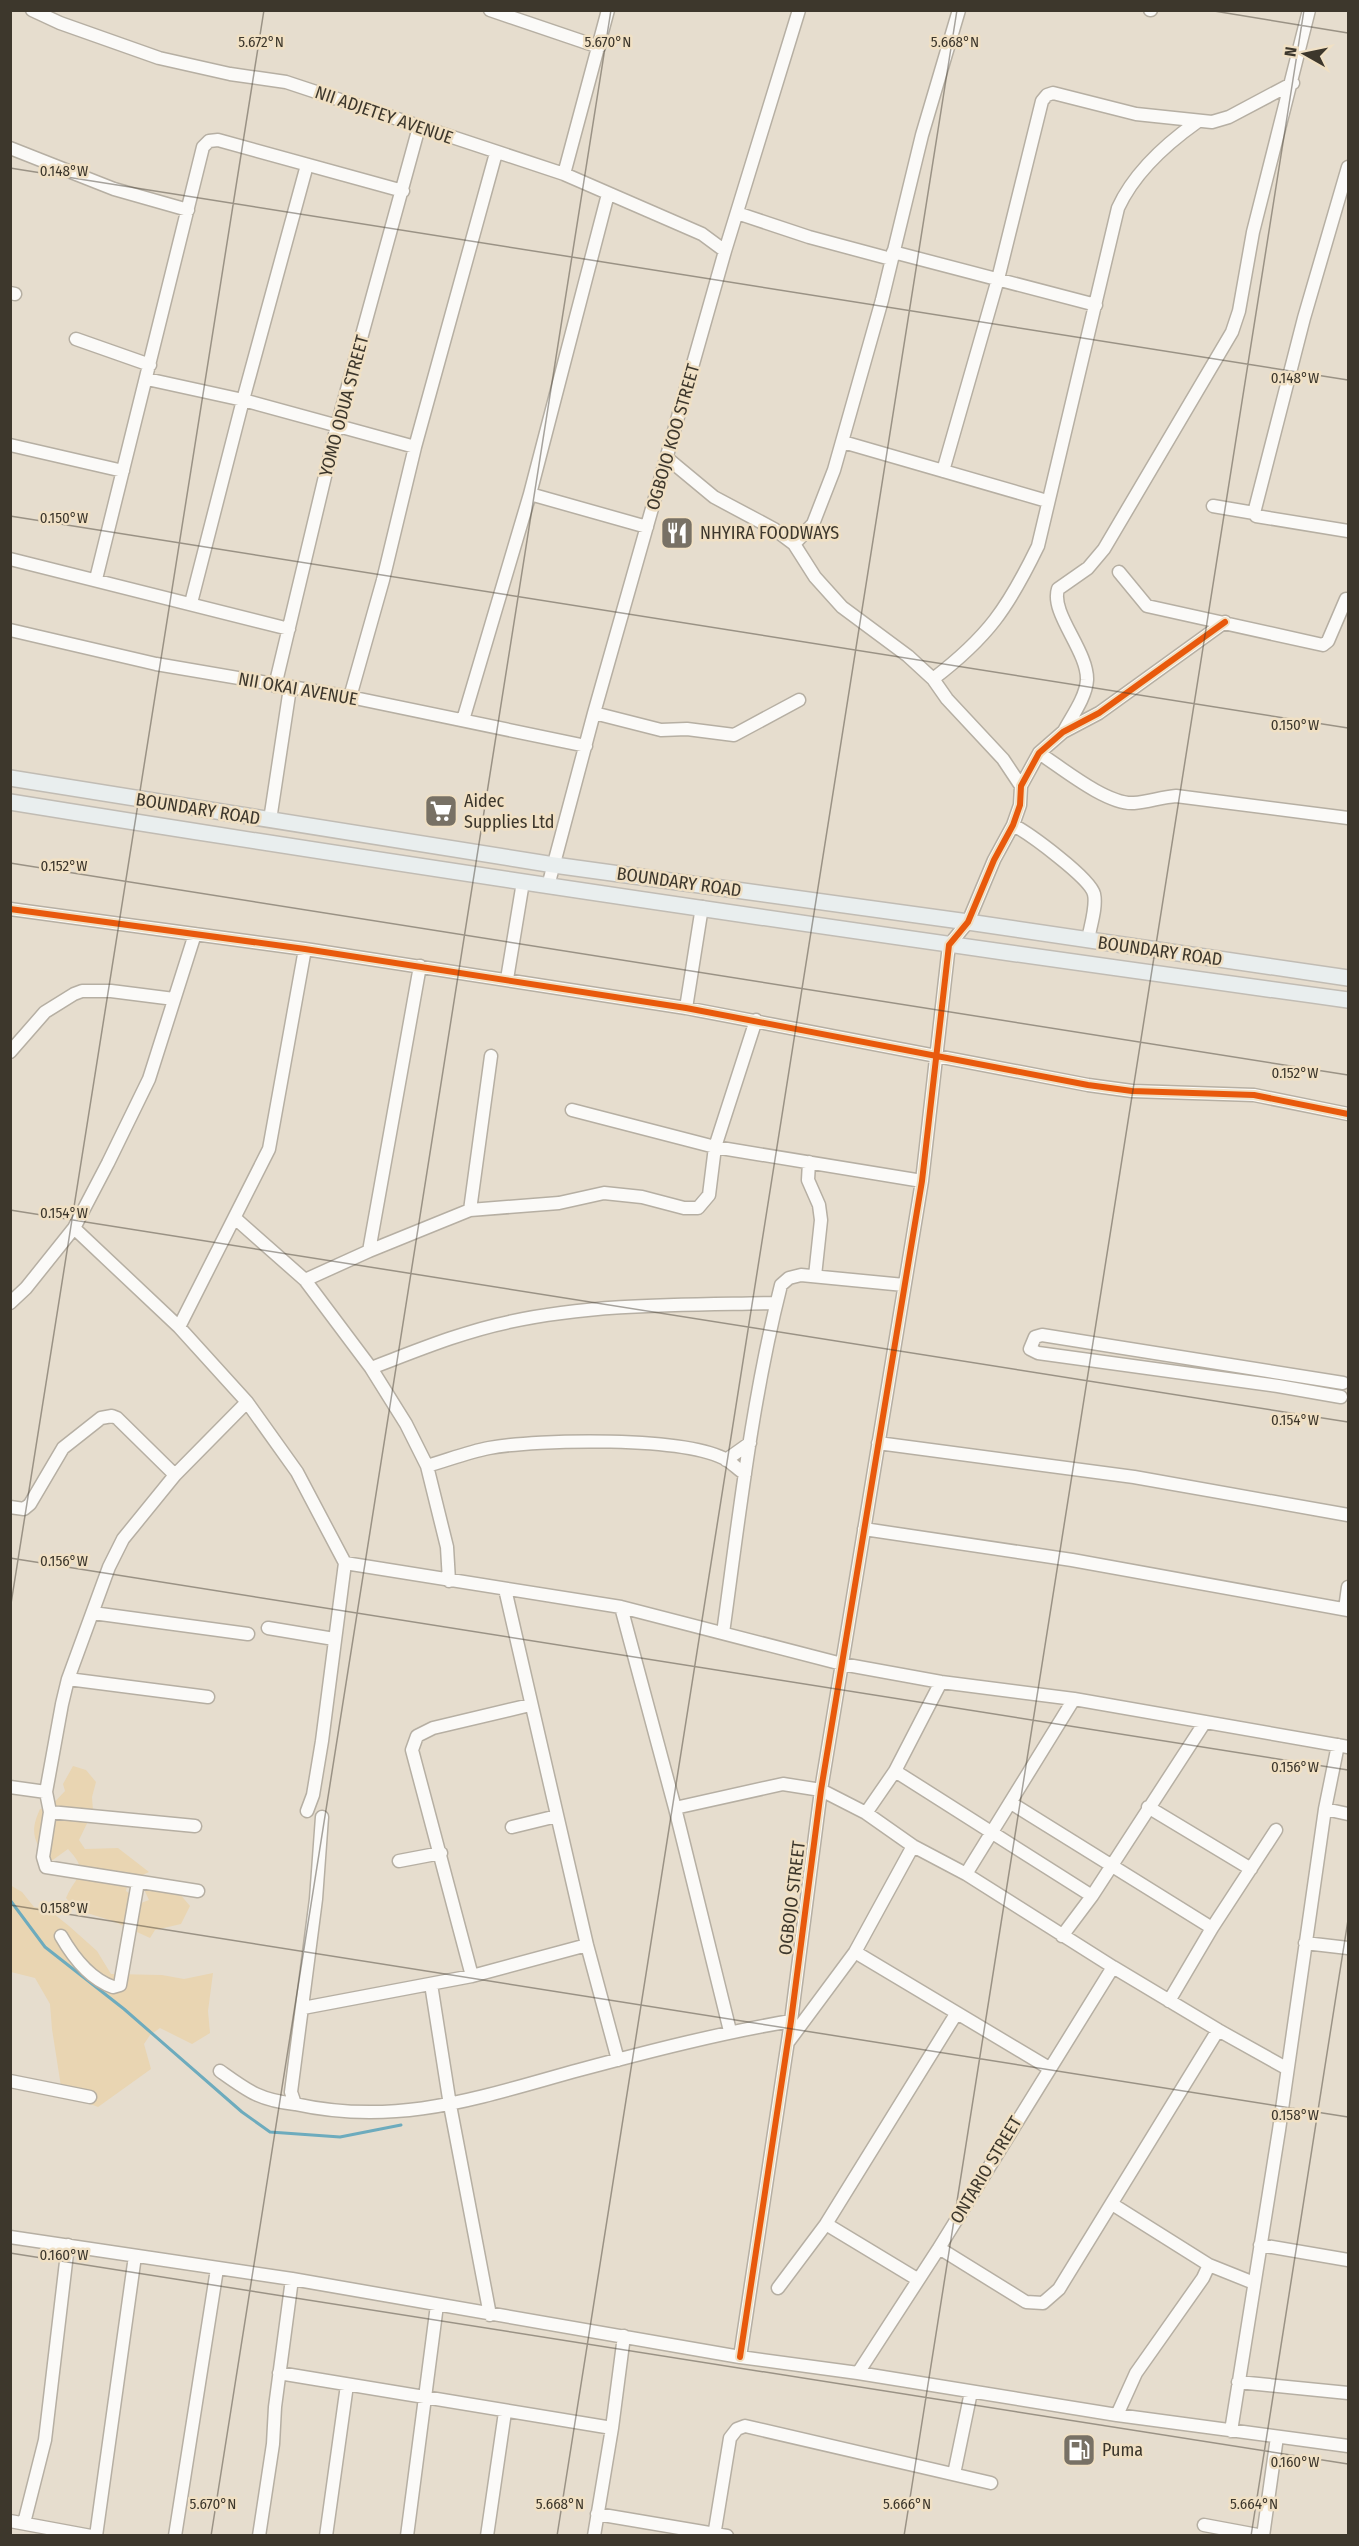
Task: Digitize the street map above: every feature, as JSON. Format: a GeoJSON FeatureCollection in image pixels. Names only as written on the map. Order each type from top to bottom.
{"type":"FeatureCollection","features":[{"type":"Feature","properties":{"kind":"main road","name":"BOUNDARY ROAD"},"geometry":{"type":"LineString","coordinates":[[10,778],[554,865],[968,922],[1348,978]]}},
{"type":"Feature","properties":{"kind":"main road","name":"BOUNDARY ROAD"},"geometry":{"type":"LineString","coordinates":[[10,802],[548,886],[949,945],[1348,1000]]}},
{"type":"Feature","properties":{"kind":"street","name":"NII ADJETEY AVENUE"},"geometry":{"type":"LineString","coordinates":[[32,10],[60,23],[159,58],[230,74],[286,82],[564,174],[702,234],[725,251]]}},
{"type":"Feature","properties":{"kind":"street"},"geometry":{"type":"LineString","coordinates":[[490,10],[598,47]]}},
{"type":"Feature","properties":{"kind":"street"},"geometry":{"type":"LineString","coordinates":[[564,174],[608,10]]}},
{"type":"Feature","properties":{"kind":"street","name":"OGBOJO KOO STREET"},"geometry":{"type":"LineString","coordinates":[[548,886],[594,713],[725,251],[799,10]]}},
{"type":"Feature","properties":{"kind":"street"},"geometry":{"type":"LineString","coordinates":[[794,544],[806,533],[819,512],[843,442],[922,135],[959,10]]}},
{"type":"Feature","properties":{"kind":"street"},"geometry":{"type":"LineString","coordinates":[[1063,732],[1081,699],[1087,680],[1080,651],[1056,601],[1058,589],[1088,568],[1104,549],[1232,332],[1239,311],[1253,232],[1293,84],[1309,10]]}},
{"type":"Feature","properties":{"kind":"street"},"geometry":{"type":"LineString","coordinates":[[944,471],[998,279],[1042,101],[1047,95],[1053,93],[1136,114],[1212,122],[1229,117],[1293,84]]}},
{"type":"Feature","properties":{"kind":"street"},"geometry":{"type":"LineString","coordinates":[[1171,119],[1175,138]]}},
{"type":"Feature","properties":{"kind":"street"},"geometry":{"type":"LineString","coordinates":[[933,679],[968,652],[1007,604],[1038,546],[1047,501],[1122,199],[1134,182],[1175,138],[1197,122]]}},
{"type":"Feature","properties":{"kind":"street","name":"YOMO ODUA STREET"},"geometry":{"type":"LineString","coordinates":[[275,686],[337,426],[419,127]]}},
{"type":"Feature","properties":{"kind":"street"},"geometry":{"type":"LineString","coordinates":[[96,579],[203,147],[209,141],[218,140],[403,191]]}},
{"type":"Feature","properties":{"kind":"street"},"geometry":{"type":"LineString","coordinates":[[10,148],[114,189],[188,210]]}},
{"type":"Feature","properties":{"kind":"street"},"geometry":{"type":"LineString","coordinates":[[350,697],[383,580],[415,447],[496,153]]}},
{"type":"Feature","properties":{"kind":"street"},"geometry":{"type":"LineString","coordinates":[[191,603],[307,165]]}},
{"type":"Feature","properties":{"kind":"street"},"geometry":{"type":"LineString","coordinates":[[1254,513],[1304,318],[1348,167]]}},
{"type":"Feature","properties":{"kind":"street"},"geometry":{"type":"LineString","coordinates":[[463,720],[530,494],[608,194]]}},
{"type":"Feature","properties":{"kind":"street"},"geometry":{"type":"LineString","coordinates":[[737,213],[808,237],[998,279],[1096,305]]}},
{"type":"Feature","properties":{"kind":"street"},"geometry":{"type":"LineString","coordinates":[[76,339],[150,365]]}},
{"type":"Feature","properties":{"kind":"street"},"geometry":{"type":"LineString","coordinates":[[147,380],[243,400],[415,447]]}},
{"type":"Feature","properties":{"kind":"street"},"geometry":{"type":"LineString","coordinates":[[843,442],[1047,501]]}},
{"type":"Feature","properties":{"kind":"street"},"geometry":{"type":"LineString","coordinates":[[10,445],[123,471]]}},
{"type":"Feature","properties":{"kind":"street"},"geometry":{"type":"LineString","coordinates":[[667,458],[714,496],[774,529],[794,544],[815,577],[842,607],[908,656],[933,679],[947,699],[1003,759],[1021,786]]}},
{"type":"Feature","properties":{"kind":"street"},"geometry":{"type":"LineString","coordinates":[[530,494],[647,527]]}},
{"type":"Feature","properties":{"kind":"street"},"geometry":{"type":"LineString","coordinates":[[1213,506],[1348,531]]}},
{"type":"Feature","properties":{"kind":"street"},"geometry":{"type":"LineString","coordinates":[[10,559],[289,628]]}},
{"type":"Feature","properties":{"kind":"street"},"geometry":{"type":"LineString","coordinates":[[1119,572],[1147,606],[1323,645],[1328,641],[1348,597]]}},
{"type":"Feature","properties":{"kind":"street"},"geometry":{"type":"LineString","coordinates":[[949,945],[968,922],[994,860],[1013,825],[1020,805],[1021,786],[1039,753],[1063,732],[1099,713],[1224,622]]}},
{"type":"Feature","properties":{"kind":"street","name":"NII OKAI AVENUE"},"geometry":{"type":"LineString","coordinates":[[10,630],[156,663],[275,686],[350,697],[586,746]]}},
{"type":"Feature","properties":{"kind":"street"},"geometry":{"type":"LineString","coordinates":[[270,820],[290,688]]}},
{"type":"Feature","properties":{"kind":"street"},"geometry":{"type":"LineString","coordinates":[[594,713],[661,730],[687,729],[734,735],[799,700]]}},
{"type":"Feature","properties":{"kind":"street"},"geometry":{"type":"LineString","coordinates":[[1039,753],[1120,802],[1135,803],[1176,796],[1348,818]]}},
{"type":"Feature","properties":{"kind":"street"},"geometry":{"type":"LineString","coordinates":[[1013,825],[1034,837],[1090,886],[1095,898],[1088,940]]}},
{"type":"Feature","properties":{"kind":"street"},"geometry":{"type":"LineString","coordinates":[[507,979],[524,882]]}},
{"type":"Feature","properties":{"kind":"street"},"geometry":{"type":"LineString","coordinates":[[686,1008],[702,907]]}},
{"type":"Feature","properties":{"kind":"street"},"geometry":{"type":"LineString","coordinates":[[10,909],[305,949],[686,1008],[1132,1091],[1254,1095],[1348,1114]]}},
{"type":"Feature","properties":{"kind":"street"},"geometry":{"type":"LineString","coordinates":[[10,1303],[26,1288],[74,1228],[149,1079],[195,934]]}},
{"type":"Feature","properties":{"kind":"street","name":"OGBOJO STREET"},"geometry":{"type":"LineString","coordinates":[[740,2357],[791,2021],[821,1790],[922,1181],[949,945]]}},
{"type":"Feature","properties":{"kind":"street"},"geometry":{"type":"LineString","coordinates":[[179,1327],[269,1149],[305,949]]}},
{"type":"Feature","properties":{"kind":"street"},"geometry":{"type":"LineString","coordinates":[[369,1251],[420,966]]}},
{"type":"Feature","properties":{"kind":"street"},"geometry":{"type":"LineString","coordinates":[[10,1052],[45,1012],[82,991],[111,991],[174,999]]}},
{"type":"Feature","properties":{"kind":"street"},"geometry":{"type":"LineString","coordinates":[[306,1280],[369,1251],[470,1210],[559,1203],[604,1193],[642,1197],[684,1208],[698,1208],[709,1195],[715,1147],[756,1020]]}},
{"type":"Feature","properties":{"kind":"street"},"geometry":{"type":"LineString","coordinates":[[470,1210],[491,1056]]}},
{"type":"Feature","properties":{"kind":"street"},"geometry":{"type":"LineString","coordinates":[[572,1110],[715,1147],[922,1181]]}},
{"type":"Feature","properties":{"kind":"street"},"geometry":{"type":"LineString","coordinates":[[809,1162],[808,1180],[819,1205],[821,1220],[815,1276]]}},
{"type":"Feature","properties":{"kind":"street"},"geometry":{"type":"LineString","coordinates":[[236,1218],[306,1280],[371,1368],[406,1424],[427,1466],[447,1547],[449,1581]]}},
{"type":"Feature","properties":{"kind":"street"},"geometry":{"type":"LineString","coordinates":[[74,1228],[179,1327],[248,1402],[297,1472],[345,1563],[322,1741],[313,1795],[307,1811]]}},
{"type":"Feature","properties":{"kind":"street"},"geometry":{"type":"LineString","coordinates":[[723,1633],[750,1443],[781,1285],[789,1278],[801,1275],[904,1285]]}},
{"type":"Feature","properties":{"kind":"street"},"geometry":{"type":"LineString","coordinates":[[371,1368],[461,1335],[507,1322],[553,1314],[634,1307],[776,1303]]}},
{"type":"Feature","properties":{"kind":"street"},"geometry":{"type":"LineString","coordinates":[[1042,1335],[1346,1382],[1339,1392],[1345,1399],[1278,1386],[1038,1353],[1030,1349],[1031,1342],[1035,1337],[1042,1335]]}},
{"type":"Feature","properties":{"kind":"street"},"geometry":{"type":"LineString","coordinates":[[198,1891],[46,1867],[43,1857],[50,1812],[46,1792],[68,1679],[109,1567],[123,1539],[176,1475],[248,1402]]}},
{"type":"Feature","properties":{"kind":"street"},"geometry":{"type":"LineString","coordinates":[[10,1507],[24,1509],[30,1504],[68,1443],[100,1418],[106,1416],[117,1418],[176,1475]]}},
{"type":"Feature","properties":{"kind":"street"},"geometry":{"type":"LineString","coordinates":[[427,1466],[488,1448],[538,1441],[659,1446],[707,1453],[726,1460],[745,1474]]}},
{"type":"Feature","properties":{"kind":"street"},"geometry":{"type":"LineString","coordinates":[[726,1460],[750,1443]]}},
{"type":"Feature","properties":{"kind":"street"},"geometry":{"type":"LineString","coordinates":[[878,1443],[1134,1477],[1348,1515]]}},
{"type":"Feature","properties":{"kind":"street"},"geometry":{"type":"LineString","coordinates":[[864,1529],[1072,1560],[1347,1610],[1348,1587]]}},
{"type":"Feature","properties":{"kind":"street"},"geometry":{"type":"LineString","coordinates":[[345,1563],[621,1607],[842,1664],[941,1682],[1074,1699],[1343,1746],[1325,1809],[1231,2431]]}},
{"type":"Feature","properties":{"kind":"street"},"geometry":{"type":"LineString","coordinates":[[505,1588],[530,1705],[587,1945],[618,2060]]}},
{"type":"Feature","properties":{"kind":"street"},"geometry":{"type":"LineString","coordinates":[[621,1607],[675,1808],[729,2031]]}},
{"type":"Feature","properties":{"kind":"street"},"geometry":{"type":"LineString","coordinates":[[93,1613],[248,1634]]}},
{"type":"Feature","properties":{"kind":"street"},"geometry":{"type":"LineString","coordinates":[[268,1628],[334,1639]]}},
{"type":"Feature","properties":{"kind":"street"},"geometry":{"type":"LineString","coordinates":[[68,1679],[208,1697]]}},
{"type":"Feature","properties":{"kind":"street"},"geometry":{"type":"LineString","coordinates":[[866,1813],[896,1771],[941,1682]]}},
{"type":"Feature","properties":{"kind":"street"},"geometry":{"type":"LineString","coordinates":[[966,1874],[1074,1699]]}},
{"type":"Feature","properties":{"kind":"street"},"geometry":{"type":"LineString","coordinates":[[472,1976],[412,1750],[417,1736],[433,1728],[530,1705]]}},
{"type":"Feature","properties":{"kind":"street"},"geometry":{"type":"LineString","coordinates":[[1062,1936],[1092,1896],[1205,1722]]}},
{"type":"Feature","properties":{"kind":"street"},"geometry":{"type":"LineString","coordinates":[[896,1771],[1092,1896]]}},
{"type":"Feature","properties":{"kind":"street"},"geometry":{"type":"LineString","coordinates":[[675,1808],[783,1784],[821,1790],[866,1813],[913,1846],[966,1874],[1169,2001],[1286,2068]]}},
{"type":"Feature","properties":{"kind":"street"},"geometry":{"type":"LineString","coordinates":[[10,1787],[46,1792]]}},
{"type":"Feature","properties":{"kind":"street"},"geometry":{"type":"LineString","coordinates":[[1011,1803],[1212,1928]]}},
{"type":"Feature","properties":{"kind":"street"},"geometry":{"type":"LineString","coordinates":[[1148,1808],[1251,1869]]}},
{"type":"Feature","properties":{"kind":"street"},"geometry":{"type":"LineString","coordinates":[[1325,1809],[1348,1814]]}},
{"type":"Feature","properties":{"kind":"street"},"geometry":{"type":"LineString","coordinates":[[50,1812],[195,1827]]}},
{"type":"Feature","properties":{"kind":"street"},"geometry":{"type":"LineString","coordinates":[[512,1827],[557,1816]]}},
{"type":"Feature","properties":{"kind":"street"},"geometry":{"type":"LineString","coordinates":[[295,2104],[291,2092],[303,2008],[322,1817]]}},
{"type":"Feature","properties":{"kind":"street"},"geometry":{"type":"LineString","coordinates":[[1169,2001],[1212,1928],[1276,1830]]}},
{"type":"Feature","properties":{"kind":"street"},"geometry":{"type":"LineString","coordinates":[[786,2044],[855,1952],[913,1846]]}},
{"type":"Feature","properties":{"kind":"street"},"geometry":{"type":"LineString","coordinates":[[399,1861],[441,1854]]}},
{"type":"Feature","properties":{"kind":"street"},"geometry":{"type":"LineString","coordinates":[[61,1936],[80,1964],[105,1984],[113,1987],[120,1984],[138,1882]]}},
{"type":"Feature","properties":{"kind":"street"},"geometry":{"type":"LineString","coordinates":[[1305,1943],[1348,1948]]}},
{"type":"Feature","properties":{"kind":"street"},"geometry":{"type":"LineString","coordinates":[[303,2008],[472,1976],[587,1945]]}},
{"type":"Feature","properties":{"kind":"street"},"geometry":{"type":"LineString","coordinates":[[855,1952],[1049,2068]]}},
{"type":"Feature","properties":{"kind":"street","name":"ONTARIO STREET"},"geometry":{"type":"LineString","coordinates":[[858,2373],[939,2248],[1113,1967]]}},
{"type":"Feature","properties":{"kind":"street"},"geometry":{"type":"LineString","coordinates":[[432,1984],[450,2105],[490,2315]]}},
{"type":"Feature","properties":{"kind":"street"},"geometry":{"type":"LineString","coordinates":[[778,2288],[826,2224],[956,2014]]}},
{"type":"Feature","properties":{"kind":"street"},"geometry":{"type":"LineString","coordinates":[[220,2071],[254,2095],[269,2101],[348,2113],[370,2114],[450,2105],[729,2031],[791,2021]]}},
{"type":"Feature","properties":{"kind":"street"},"geometry":{"type":"LineString","coordinates":[[939,2248],[1026,2302],[1043,2303],[1059,2289],[1218,2030]]}},
{"type":"Feature","properties":{"kind":"street"},"geometry":{"type":"LineString","coordinates":[[10,2081],[90,2097]]}},
{"type":"Feature","properties":{"kind":"street"},"geometry":{"type":"LineString","coordinates":[[1112,2205],[1209,2265],[1254,2283]]}},
{"type":"Feature","properties":{"kind":"street"},"geometry":{"type":"LineString","coordinates":[[826,2224],[917,2279]]}},
{"type":"Feature","properties":{"kind":"street"},"geometry":{"type":"LineString","coordinates":[[10,2237],[292,2279],[740,2357],[858,2373],[1117,2415],[1348,2446]]}},
{"type":"Feature","properties":{"kind":"street"},"geometry":{"type":"LineString","coordinates":[[24,2523],[45,2440],[68,2245]]}},
{"type":"Feature","properties":{"kind":"street"},"geometry":{"type":"LineString","coordinates":[[1260,2245],[1348,2260]]}},
{"type":"Feature","properties":{"kind":"street"},"geometry":{"type":"LineString","coordinates":[[96,2535],[135,2256]]}},
{"type":"Feature","properties":{"kind":"street"},"geometry":{"type":"LineString","coordinates":[[1117,2415],[1136,2373],[1203,2278],[1209,2265]]}},
{"type":"Feature","properties":{"kind":"street"},"geometry":{"type":"LineString","coordinates":[[175,2535],[218,2269]]}},
{"type":"Feature","properties":{"kind":"street"},"geometry":{"type":"LineString","coordinates":[[259,2535],[273,2444],[279,2373],[292,2279]]}},
{"type":"Feature","properties":{"kind":"street"},"geometry":{"type":"LineString","coordinates":[[406,2535],[437,2305]]}},
{"type":"Feature","properties":{"kind":"street"},"geometry":{"type":"LineString","coordinates":[[594,2535],[612,2428],[624,2336]]}},
{"type":"Feature","properties":{"kind":"street"},"geometry":{"type":"LineString","coordinates":[[279,2373],[612,2428]]}},
{"type":"Feature","properties":{"kind":"street"},"geometry":{"type":"LineString","coordinates":[[1238,2382],[1348,2393]]}},
{"type":"Feature","properties":{"kind":"street"},"geometry":{"type":"LineString","coordinates":[[326,2535],[347,2385]]}},
{"type":"Feature","properties":{"kind":"street"},"geometry":{"type":"LineString","coordinates":[[954,2474],[971,2392]]}},
{"type":"Feature","properties":{"kind":"street"},"geometry":{"type":"LineString","coordinates":[[487,2535],[505,2412]]}},
{"type":"Feature","properties":{"kind":"street"},"geometry":{"type":"LineString","coordinates":[[597,2514],[718,2535],[730,2438],[737,2429],[745,2426],[991,2483]]}},
{"type":"Feature","properties":{"kind":"street"},"geometry":{"type":"LineString","coordinates":[[1204,2525],[1263,2535],[1276,2437]]}},
{"type":"Feature","properties":{"kind":"street"},"geometry":{"type":"LineString","coordinates":[[10,2521],[91,2535]]}},
{"type":"Feature","properties":{"kind":"shaded area"},"geometry":{"type":"Polygon","coordinates":[[[73,1766],[86,1770],[96,1782],[92,1797],[93,1811],[79,1840],[85,1849],[118,1848],[149,1872],[128,1882],[126,1891],[141,1903],[149,1900],[142,1885],[179,1893],[190,1906],[181,1924],[155,1930],[150,1938],[113,1921],[77,1910],[66,1898],[79,1874],[79,1864],[68,1849],[50,1862],[40,1849],[34,1831],[40,1809],[50,1807],[65,1791],[63,1784],[73,1766]]]}},
{"type":"Feature","properties":{"kind":"shaded area"},"geometry":{"type":"Polygon","coordinates":[[[10,1885],[22,1892],[34,1907],[49,1910],[69,1926],[97,1951],[111,1974],[162,1975],[184,1979],[213,1973],[208,2011],[210,2033],[192,2044],[160,2028],[150,2035],[144,2044],[151,2069],[98,2107],[62,2093],[50,2004],[35,1978],[11,1972],[10,1885]]]}},
{"type":"Feature","properties":{"kind":"waterway"},"geometry":{"type":"LineString","coordinates":[[10,1900],[45,1947],[124,2009],[242,2112],[270,2132],[340,2137],[401,2125]]}},
{"type":"Feature","properties":{"kind":"cycle path"},"geometry":{"type":"LineString","coordinates":[[740,2357],[791,2021],[821,1790],[922,1181],[949,945],[968,922],[994,860],[1013,825],[1020,805],[1021,786],[1039,753],[1063,732],[1099,713],[1225,622]]}},
{"type":"Feature","properties":{"kind":"cycle path"},"geometry":{"type":"LineString","coordinates":[[10,909],[305,949],[686,1008],[1088,1085],[1132,1091],[1254,1095],[1348,1114]]}},
{"type":"Feature","properties":{"kind":"place","name":"NHYIRA FOODWAYS"},"geometry":{"type":"Point","coordinates":[677,533]}},
{"type":"Feature","properties":{"kind":"place","name":"Aidec Supplies Ltd"},"geometry":{"type":"Point","coordinates":[441,811]}},
{"type":"Feature","properties":{"kind":"place","name":"Puma"},"geometry":{"type":"Point","coordinates":[1079,2450]}}]}
